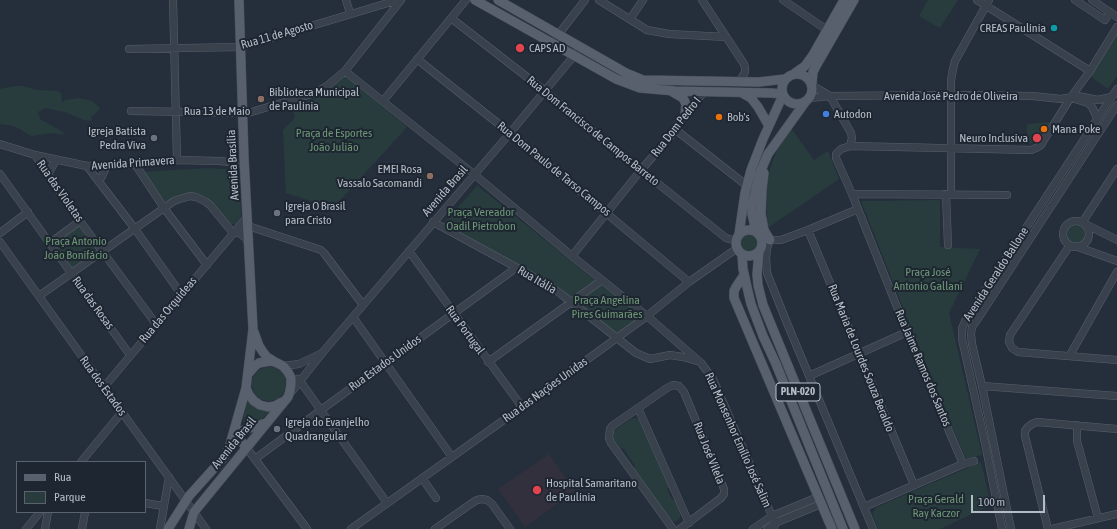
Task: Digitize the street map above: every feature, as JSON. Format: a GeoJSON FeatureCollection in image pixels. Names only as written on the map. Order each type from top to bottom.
{"type":"FeatureCollection","features":[{"type":"Feature","properties":{"kind":"main road","name":"Avenida Brasília"},"geometry":{"type":"LineString","coordinates":[[239,0],[242,113],[253,329],[248,375]]}},
{"type":"Feature","properties":{"kind":"main road"},"geometry":{"type":"LineString","coordinates":[[475,0],[616,79],[640,88],[704,92],[771,93],[783,95]]}},
{"type":"Feature","properties":{"kind":"main road"},"geometry":{"type":"LineString","coordinates":[[498,0],[622,71],[643,80],[768,82],[786,79]]}},
{"type":"Feature","properties":{"kind":"main road"},"geometry":{"type":"LineString","coordinates":[[844,0],[809,62],[801,69],[790,75],[783,83],[783,95],[786,100],[791,103],[801,104],[808,100],[812,94],[813,72],[854,0]]}},
{"type":"Feature","properties":{"kind":"main road"},"geometry":{"type":"LineString","coordinates":[[508,18],[513,8]]}},
{"type":"Feature","properties":{"kind":"main road"},"geometry":{"type":"LineString","coordinates":[[616,79],[622,71]]}},
{"type":"Feature","properties":{"kind":"main road"},"geometry":{"type":"LineString","coordinates":[[794,73],[805,75],[809,78],[812,84]]}},
{"type":"Feature","properties":{"kind":"main road"},"geometry":{"type":"LineString","coordinates":[[704,92],[718,81]]}},
{"type":"Feature","properties":{"kind":"main road"},"geometry":{"type":"LineString","coordinates":[[716,92],[718,81]]}},
{"type":"Feature","properties":{"kind":"main road"},"geometry":{"type":"LineString","coordinates":[[670,90],[683,98],[686,104],[685,115]]}},
{"type":"Feature","properties":{"kind":"main road"},"geometry":{"type":"LineString","coordinates":[[740,93],[751,98],[758,106],[769,126]]}},
{"type":"Feature","properties":{"kind":"main road","name":"PLN-020"},"geometry":{"type":"LineString","coordinates":[[783,95],[755,158],[746,186],[738,245],[744,275],[763,336],[776,364],[843,529]]}},
{"type":"Feature","properties":{"kind":"main road","name":"PLN-020"},"geometry":{"type":"LineString","coordinates":[[808,100],[768,154],[759,175],[752,206],[752,214],[764,247],[757,274],[758,285],[762,305],[855,529]]}},
{"type":"Feature","properties":{"kind":"main road"},"geometry":{"type":"LineString","coordinates":[[758,234],[752,230],[743,231],[738,245],[745,256],[752,256],[764,247],[764,230],[761,214],[762,189],[768,154]]}},
{"type":"Feature","properties":{"kind":"main road"},"geometry":{"type":"LineString","coordinates":[[744,275],[734,291],[734,298],[832,529]]}},
{"type":"Feature","properties":{"kind":"main road","name":"Avenida Brasília"},"geometry":{"type":"LineString","coordinates":[[253,329],[259,346],[263,352],[267,357],[282,367]]}},
{"type":"Feature","properties":{"kind":"main road"},"geometry":{"type":"LineString","coordinates":[[168,529],[189,496],[225,456],[234,433],[248,375],[255,366],[259,363],[270,361],[282,367],[291,378],[290,391],[285,399],[275,406],[268,407],[260,405],[249,395],[246,388]]}},
{"type":"Feature","properties":{"kind":"main road","name":"Avenida Brasil"},"geometry":{"type":"LineString","coordinates":[[194,512],[285,399]]}},
{"type":"Feature","properties":{"kind":"main road"},"geometry":{"type":"LineString","coordinates":[[234,433],[266,423]]}},
{"type":"Feature","properties":{"kind":"main road"},"geometry":{"type":"LineString","coordinates":[[234,433],[246,447]]}},
{"type":"Feature","properties":{"kind":"main road"},"geometry":{"type":"LineString","coordinates":[[189,529],[194,512]]}},
{"type":"Feature","properties":{"kind":"street"},"geometry":{"type":"LineString","coordinates":[[172,0],[177,160]]}},
{"type":"Feature","properties":{"kind":"street"},"geometry":{"type":"LineString","coordinates":[[346,0],[350,14]]}},
{"type":"Feature","properties":{"kind":"street","name":"Rua 11 de Agosto"},"geometry":{"type":"LineString","coordinates":[[130,49],[173,47],[241,47],[398,0]]}},
{"type":"Feature","properties":{"kind":"street","name":"Rua 13 de Maio"},"geometry":{"type":"LineString","coordinates":[[132,111],[248,113],[315,93],[327,86],[345,71],[401,0]]}},
{"type":"Feature","properties":{"kind":"street"},"geometry":{"type":"LineString","coordinates":[[383,101],[466,0]]}},
{"type":"Feature","properties":{"kind":"street"},"geometry":{"type":"LineString","coordinates":[[555,45],[555,40],[558,35],[585,0]]}},
{"type":"Feature","properties":{"kind":"street"},"geometry":{"type":"LineString","coordinates":[[599,0],[647,30],[669,34],[726,37]]}},
{"type":"Feature","properties":{"kind":"street"},"geometry":{"type":"LineString","coordinates":[[630,19],[643,0]]}},
{"type":"Feature","properties":{"kind":"street"},"geometry":{"type":"LineString","coordinates":[[702,0],[741,59],[745,68],[743,76],[737,82]]}},
{"type":"Feature","properties":{"kind":"street"},"geometry":{"type":"LineString","coordinates":[[783,0],[827,30]]}},
{"type":"Feature","properties":{"kind":"street"},"geometry":{"type":"LineString","coordinates":[[977,0],[987,3],[1090,72]]}},
{"type":"Feature","properties":{"kind":"street"},"geometry":{"type":"LineString","coordinates":[[1075,0],[1105,20],[1110,12]]}},
{"type":"Feature","properties":{"kind":"street"},"geometry":{"type":"LineString","coordinates":[[1092,0],[1117,17]]}},
{"type":"Feature","properties":{"kind":"street"},"geometry":{"type":"LineString","coordinates":[[948,245],[948,194],[951,149],[951,80],[955,61],[987,3]]}},
{"type":"Feature","properties":{"kind":"street","name":"Rua Dom Francisco de Campos Barreto"},"geometry":{"type":"LineString","coordinates":[[451,18],[545,91],[726,238],[738,245]]}},
{"type":"Feature","properties":{"kind":"street"},"geometry":{"type":"LineString","coordinates":[[812,84],[830,96],[851,133],[852,138],[850,146],[1031,150],[1036,148],[1044,140],[1071,97],[1090,72],[1117,27]]}},
{"type":"Feature","properties":{"kind":"street"},"geometry":{"type":"LineString","coordinates":[[574,44],[578,48],[578,52],[574,56]]}},
{"type":"Feature","properties":{"kind":"street","name":"Avenida Brasil"},"geometry":{"type":"LineString","coordinates":[[285,399],[323,352],[433,222],[475,175],[574,56]]}},
{"type":"Feature","properties":{"kind":"street","name":"Rua Dom Paulo de Tarso Campos"},"geometry":{"type":"LineString","coordinates":[[417,59],[510,133],[689,282]]}},
{"type":"Feature","properties":{"kind":"street","name":"Rua Monsenhor Emílio José Salim"},"geometry":{"type":"LineString","coordinates":[[345,71],[647,316],[701,363],[718,388],[774,523]]}},
{"type":"Feature","properties":{"kind":"street"},"geometry":{"type":"LineString","coordinates":[[1082,82],[1087,94],[1095,99]]}},
{"type":"Feature","properties":{"kind":"street","name":"Avenida Geraldo Ballone"},"geometry":{"type":"LineString","coordinates":[[1002,529],[962,339],[962,329],[965,321],[1117,88]]}},
{"type":"Feature","properties":{"kind":"street","name":"Rua Dom Pedro I"},"geometry":{"type":"LineString","coordinates":[[572,256],[641,170],[676,130],[676,126],[704,92]]}},
{"type":"Feature","properties":{"kind":"street","name":"Avenida José Pedro de Oliveira"},"geometry":{"type":"LineString","coordinates":[[808,100],[830,96],[1033,96],[1061,99],[1082,96],[1102,100],[1111,97]]}},
{"type":"Feature","properties":{"kind":"street"},"geometry":{"type":"LineString","coordinates":[[1071,97],[1088,103],[1092,107],[1097,118]]}},
{"type":"Feature","properties":{"kind":"street","name":"Avenida Geraldo Ballone"},"geometry":{"type":"LineString","coordinates":[[1012,529],[972,344],[972,327],[1117,105]]}},
{"type":"Feature","properties":{"kind":"street"},"geometry":{"type":"LineString","coordinates":[[676,130],[746,186]]}},
{"type":"Feature","properties":{"kind":"street","name":"Avenida Primavera"},"geometry":{"type":"LineString","coordinates":[[0,144],[35,155],[87,166],[106,166],[177,160],[220,161],[245,164]]}},
{"type":"Feature","properties":{"kind":"street","name":"Rua Jaime Ramos dos Santos"},"geometry":{"type":"LineString","coordinates":[[850,146],[838,151],[836,158],[963,464]]}},
{"type":"Feature","properties":{"kind":"street","name":"Rua das Violetas"},"geometry":{"type":"LineString","coordinates":[[35,155],[80,221],[156,324]]}},
{"type":"Feature","properties":{"kind":"street"},"geometry":{"type":"LineString","coordinates":[[48,174],[56,160]]}},
{"type":"Feature","properties":{"kind":"street"},"geometry":{"type":"LineString","coordinates":[[135,164],[164,208],[207,265]]}},
{"type":"Feature","properties":{"kind":"street"},"geometry":{"type":"LineString","coordinates":[[87,166],[135,229],[181,294]]}},
{"type":"Feature","properties":{"kind":"street"},"geometry":{"type":"LineString","coordinates":[[99,182],[106,166]]}},
{"type":"Feature","properties":{"kind":"street"},"geometry":{"type":"LineString","coordinates":[[1083,223],[1117,169]]}},
{"type":"Feature","properties":{"kind":"street","name":"Rua das Rosas"},"geometry":{"type":"LineString","coordinates":[[0,174],[130,355]]}},
{"type":"Feature","properties":{"kind":"street"},"geometry":{"type":"LineString","coordinates":[[852,194],[1007,195]]}},
{"type":"Feature","properties":{"kind":"street"},"geometry":{"type":"LineString","coordinates":[[39,296],[174,201],[190,196],[202,199],[210,205],[233,233],[242,235],[246,238],[248,243]]}},
{"type":"Feature","properties":{"kind":"street"},"geometry":{"type":"LineString","coordinates":[[858,209],[764,247],[767,273],[873,529]]}},
{"type":"Feature","properties":{"kind":"street"},"geometry":{"type":"LineString","coordinates":[[0,233],[28,212]]}},
{"type":"Feature","properties":{"kind":"street"},"geometry":{"type":"LineString","coordinates":[[50,243],[80,221]]}},
{"type":"Feature","properties":{"kind":"street"},"geometry":{"type":"LineString","coordinates":[[247,221],[321,250],[363,305]]}},
{"type":"Feature","properties":{"kind":"street","name":"Rua das Orquídeas"},"geometry":{"type":"LineString","coordinates":[[104,388],[233,233],[247,221]]}},
{"type":"Feature","properties":{"kind":"street","name":"Rua Itália"},"geometry":{"type":"LineString","coordinates":[[433,222],[545,283],[636,353],[650,359],[670,356],[683,357],[701,363]]}},
{"type":"Feature","properties":{"kind":"street"},"geometry":{"type":"LineString","coordinates":[[1117,240],[1083,223],[1070,223],[1064,230],[1064,238],[1072,246],[1117,261]]}},
{"type":"Feature","properties":{"kind":"street"},"geometry":{"type":"LineString","coordinates":[[1083,223],[1088,231],[1088,239],[1082,245],[1072,246],[1010,335],[1009,342],[1012,348],[1018,352],[1117,360]]}},
{"type":"Feature","properties":{"kind":"street","name":"Rua Maria de Lourdes Souza Beraldo"},"geometry":{"type":"LineString","coordinates":[[808,230],[914,486]]}},
{"type":"Feature","properties":{"kind":"street","name":"Rua dos Estados"},"geometry":{"type":"LineString","coordinates":[[0,242],[206,529]]}},
{"type":"Feature","properties":{"kind":"street","name":"Rua das Nações Unidas"},"geometry":{"type":"LineString","coordinates":[[351,529],[522,408],[647,316],[738,245]]}},
{"type":"Feature","properties":{"kind":"street","name":"Rua Portugal"},"geometry":{"type":"LineString","coordinates":[[409,251],[522,408]]}},
{"type":"Feature","properties":{"kind":"street","name":"Rua Estados Unidos"},"geometry":{"type":"LineString","coordinates":[[255,459],[516,268]]}},
{"type":"Feature","properties":{"kind":"street"},"geometry":{"type":"LineString","coordinates":[[1070,355],[1117,272]]}},
{"type":"Feature","properties":{"kind":"street"},"geometry":{"type":"LineString","coordinates":[[488,362],[602,280]]}},
{"type":"Feature","properties":{"kind":"street"},"geometry":{"type":"LineString","coordinates":[[353,317],[452,457]]}},
{"type":"Feature","properties":{"kind":"street"},"geometry":{"type":"LineString","coordinates":[[809,376],[908,332]]}},
{"type":"Feature","properties":{"kind":"street"},"geometry":{"type":"LineString","coordinates":[[670,356],[675,350],[676,342]]}},
{"type":"Feature","properties":{"kind":"street","name":"Avenida Brasil"},"geometry":{"type":"LineString","coordinates":[[282,367],[299,364],[323,352]]}},
{"type":"Feature","properties":{"kind":"street"},"geometry":{"type":"LineString","coordinates":[[282,367],[300,381],[387,503]]}},
{"type":"Feature","properties":{"kind":"street","name":"Rua José Vilela"},"geometry":{"type":"LineString","coordinates":[[638,408],[669,386],[677,385],[680,387],[684,392],[724,489],[724,494],[721,498],[680,529]]}},
{"type":"Feature","properties":{"kind":"street"},"geometry":{"type":"LineString","coordinates":[[982,386],[1117,396]]}},
{"type":"Feature","properties":{"kind":"street"},"geometry":{"type":"LineString","coordinates":[[673,529],[611,443],[609,438],[610,429],[612,426],[638,408],[689,523]]}},
{"type":"Feature","properties":{"kind":"street"},"geometry":{"type":"LineString","coordinates":[[82,461],[122,412]]}},
{"type":"Feature","properties":{"kind":"street"},"geometry":{"type":"LineString","coordinates":[[1048,529],[1025,436],[1028,427],[1037,422],[1117,429]]}},
{"type":"Feature","properties":{"kind":"street"},"geometry":{"type":"LineString","coordinates":[[1077,425],[1077,441],[1098,518]]}},
{"type":"Feature","properties":{"kind":"street"},"geometry":{"type":"LineString","coordinates":[[246,447],[306,529]]}},
{"type":"Feature","properties":{"kind":"street"},"geometry":{"type":"LineString","coordinates":[[864,507],[963,464],[974,461]]}},
{"type":"Feature","properties":{"kind":"street"},"geometry":{"type":"LineString","coordinates":[[160,529],[169,477]]}},
{"type":"Feature","properties":{"kind":"street"},"geometry":{"type":"LineString","coordinates":[[422,478],[436,498]]}},
{"type":"Feature","properties":{"kind":"street"},"geometry":{"type":"LineString","coordinates":[[435,529],[472,503],[482,499],[488,500],[492,504],[510,529]]}},
{"type":"Feature","properties":{"kind":"street"},"geometry":{"type":"LineString","coordinates":[[753,529],[774,523],[819,501]]}},
{"type":"Feature","properties":{"kind":"street"},"geometry":{"type":"LineString","coordinates":[[146,503],[163,506]]}},
{"type":"Feature","properties":{"kind":"street"},"geometry":{"type":"LineString","coordinates":[[26,529],[39,513]]}},
{"type":"Feature","properties":{"kind":"street"},"geometry":{"type":"LineString","coordinates":[[45,529],[48,513]]}},
{"type":"Feature","properties":{"kind":"street"},"geometry":{"type":"LineString","coordinates":[[82,529],[85,513]]}},
{"type":"Feature","properties":{"kind":"street"},"geometry":{"type":"LineString","coordinates":[[1052,529],[1117,514]]}},
{"type":"Feature","properties":{"kind":"street"},"geometry":{"type":"LineString","coordinates":[[767,529],[774,523]]}},
{"type":"Feature","properties":{"kind":"shaded area","name":"Hospital Samaritano de Paulínia"},"geometry":{"type":"Polygon","coordinates":[[[549,454],[575,491],[525,527],[498,489],[549,454]]]}},
{"type":"Feature","properties":{"kind":"green space"},"geometry":{"type":"Polygon","coordinates":[[[928,0],[958,0],[940,28],[919,16],[928,0]]]}},
{"type":"Feature","properties":{"kind":"green space"},"geometry":{"type":"Polygon","coordinates":[[[1117,35],[1117,76],[1108,89],[1090,76],[1117,35]]]}},
{"type":"Feature","properties":{"kind":"green space","name":"Praça de Esportes João Julião"},"geometry":{"type":"Polygon","coordinates":[[[345,75],[407,127],[333,208],[286,193],[283,130],[295,118],[292,105],[318,98],[345,75]]]}},
{"type":"Feature","properties":{"kind":"green space"},"geometry":{"type":"Polygon","coordinates":[[[23,86],[37,90],[58,91],[61,93],[62,103],[65,100],[79,98],[92,101],[100,108],[91,118],[92,121],[83,120],[65,112],[45,108],[38,112],[40,119],[63,132],[64,135],[51,133],[32,136],[10,125],[0,124],[0,89],[23,86]]]}},
{"type":"Feature","properties":{"kind":"green space"},"geometry":{"type":"Polygon","coordinates":[[[1050,122],[1039,139],[1030,144],[1027,142],[1027,124],[1050,122]]]}},
{"type":"Feature","properties":{"kind":"green space"},"geometry":{"type":"Polygon","coordinates":[[[790,127],[814,160],[828,151],[839,179],[769,227],[767,225],[766,187],[770,169],[777,150],[790,127]]]}},
{"type":"Feature","properties":{"kind":"green space"},"geometry":{"type":"Polygon","coordinates":[[[209,168],[226,169],[235,173],[240,179],[241,217],[236,224],[231,224],[194,194],[166,203],[143,172],[209,168]]]}},
{"type":"Feature","properties":{"kind":"green space","name":"Praça Vereador Oadil Pietrobon"},"geometry":{"type":"Polygon","coordinates":[[[478,185],[596,281],[572,298],[533,274],[442,225],[478,185]]]}},
{"type":"Feature","properties":{"kind":"green space","name":"Praça José Antonio Gallani"},"geometry":{"type":"Polygon","coordinates":[[[940,200],[940,247],[980,249],[949,313],[982,455],[966,459],[910,325],[861,201],[940,200]]]}},
{"type":"Feature","properties":{"kind":"green space","name":"Praça Antonio João Bonifácio"},"geometry":{"type":"Polygon","coordinates":[[[79,225],[98,251],[72,269],[54,244],[79,225]]]}},
{"type":"Feature","properties":{"kind":"green space"},"geometry":{"type":"Polygon","coordinates":[[[1076,225],[1082,228],[1085,234],[1082,240],[1076,243],[1070,240],[1067,234],[1070,228],[1076,225]]]}},
{"type":"Feature","properties":{"kind":"green space"},"geometry":{"type":"Polygon","coordinates":[[[749,233],[756,236],[759,243],[756,250],[749,253],[742,250],[739,243],[742,236],[749,233]]]}},
{"type":"Feature","properties":{"kind":"green space","name":"Praça Angelina Pires Guimarães"},"geometry":{"type":"Polygon","coordinates":[[[602,282],[644,315],[617,336],[574,302],[602,282]]]}},
{"type":"Feature","properties":{"kind":"green space"},"geometry":{"type":"Polygon","coordinates":[[[269,367],[281,372],[286,384],[281,396],[269,401],[257,396],[252,384],[257,372],[269,367]]]}},
{"type":"Feature","properties":{"kind":"green space"},"geometry":{"type":"Polygon","coordinates":[[[248,402],[256,408],[270,411],[262,419],[244,423],[244,414],[248,402]]]}},
{"type":"Feature","properties":{"kind":"green space"},"geometry":{"type":"Polygon","coordinates":[[[636,418],[639,420],[670,487],[667,489],[672,500],[675,499],[680,513],[680,518],[676,521],[670,519],[633,468],[635,466],[623,448],[620,449],[613,439],[615,430],[631,419],[636,418]]]}},
{"type":"Feature","properties":{"kind":"green space","name":"Praça Gerald Ray Kaczor"},"geometry":{"type":"Polygon","coordinates":[[[981,462],[991,505],[940,529],[878,529],[873,515],[873,512],[877,507],[981,462]]]}},
{"type":"Feature","properties":{"kind":"place","name":"CREAS Paulínia"},"geometry":{"type":"Point","coordinates":[1054,28]}},
{"type":"Feature","properties":{"kind":"place","name":"CAPS AD"},"geometry":{"type":"Point","coordinates":[520,48]}},
{"type":"Feature","properties":{"kind":"place","name":"Biblioteca Municipal de Paulínia"},"geometry":{"type":"Point","coordinates":[261,99]}},
{"type":"Feature","properties":{"kind":"place","name":"Autodon"},"geometry":{"type":"Point","coordinates":[826,114]}},
{"type":"Feature","properties":{"kind":"place","name":"Bob's"},"geometry":{"type":"Point","coordinates":[719,117]}},
{"type":"Feature","properties":{"kind":"place","name":"Mana Poke"},"geometry":{"type":"Point","coordinates":[1044,129]}},
{"type":"Feature","properties":{"kind":"place","name":"Igreja Batista Pedra Viva"},"geometry":{"type":"Point","coordinates":[154,138]}},
{"type":"Feature","properties":{"kind":"place","name":"Neuro Inclusiva"},"geometry":{"type":"Point","coordinates":[1037,138]}},
{"type":"Feature","properties":{"kind":"place","name":"EMEI Rosa Vassalo Sacomandi"},"geometry":{"type":"Point","coordinates":[430,176]}},
{"type":"Feature","properties":{"kind":"place","name":"Igreja O Brasil para Cristo"},"geometry":{"type":"Point","coordinates":[277,213]}},
{"type":"Feature","properties":{"kind":"place","name":"Igreja do Evanjelho Quadrangular"},"geometry":{"type":"Point","coordinates":[277,429]}},
{"type":"Feature","properties":{"kind":"place","name":"Hospital Samaritano de Paulínia"},"geometry":{"type":"Point","coordinates":[537,490]}}]}
